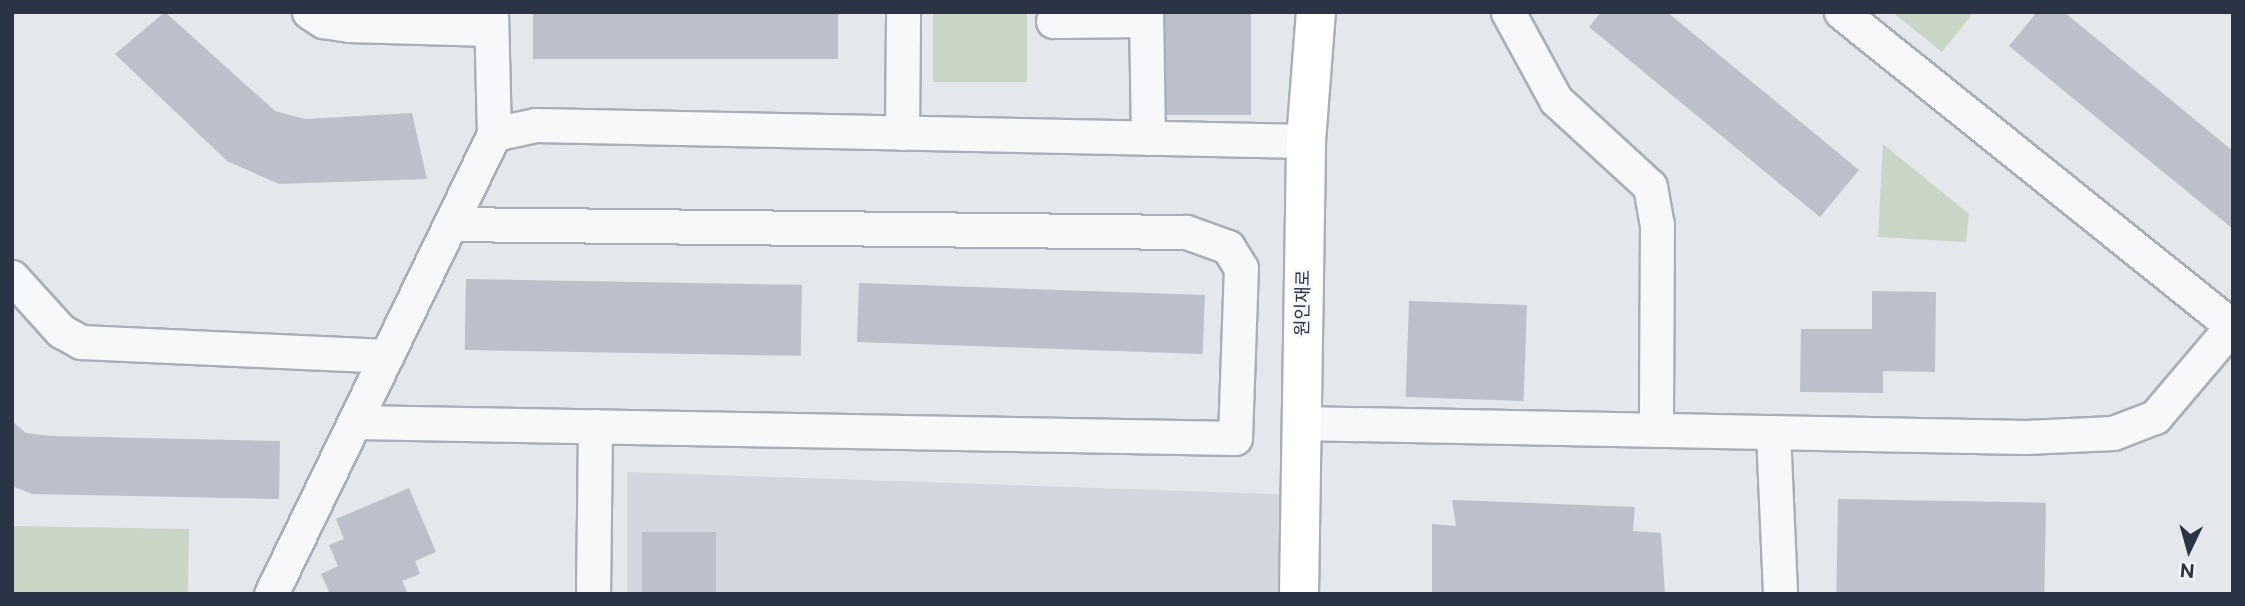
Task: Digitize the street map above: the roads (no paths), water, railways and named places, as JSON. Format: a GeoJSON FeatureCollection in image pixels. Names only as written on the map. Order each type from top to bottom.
{"type":"FeatureCollection","features":[{"type":"Feature","properties":{"kind":"main road","name":"원인재로"},"geometry":{"type":"LineString","coordinates":[[1298,594],[1306,141],[1316,12]]}},
{"type":"Feature","properties":{"kind":"street"},"geometry":{"type":"LineString","coordinates":[[271,594],[494,134],[491,21],[349,25],[323,21],[309,12]]}},
{"type":"Feature","properties":{"kind":"street"},"geometry":{"type":"LineString","coordinates":[[902,133],[903,12]]}},
{"type":"Feature","properties":{"kind":"street"},"geometry":{"type":"LineString","coordinates":[[1508,12],[1556,100],[1650,186],[1657,224],[1656,430]]}},
{"type":"Feature","properties":{"kind":"street"},"geometry":{"type":"LineString","coordinates":[[1301,423],[2025,437],[2113,433],[2155,417],[2232,325],[1841,12]]}},
{"type":"Feature","properties":{"kind":"street"},"geometry":{"type":"LineString","coordinates":[[1053,21],[1146,16],[1148,138]]}},
{"type":"Feature","properties":{"kind":"street"},"geometry":{"type":"LineString","coordinates":[[494,134],[536,125],[1306,141]]}},
{"type":"Feature","properties":{"kind":"street"},"geometry":{"type":"LineString","coordinates":[[355,422],[1235,438],[1241,268],[1228,247],[1186,232],[452,223]]}},
{"type":"Feature","properties":{"kind":"street"},"geometry":{"type":"LineString","coordinates":[[12,277],[61,331],[80,342],[387,356]]}},
{"type":"Feature","properties":{"kind":"street"},"geometry":{"type":"LineString","coordinates":[[593,594],[595,426]]}},
{"type":"Feature","properties":{"kind":"street"},"geometry":{"type":"LineString","coordinates":[[1773,432],[1780,594]]}}]}
